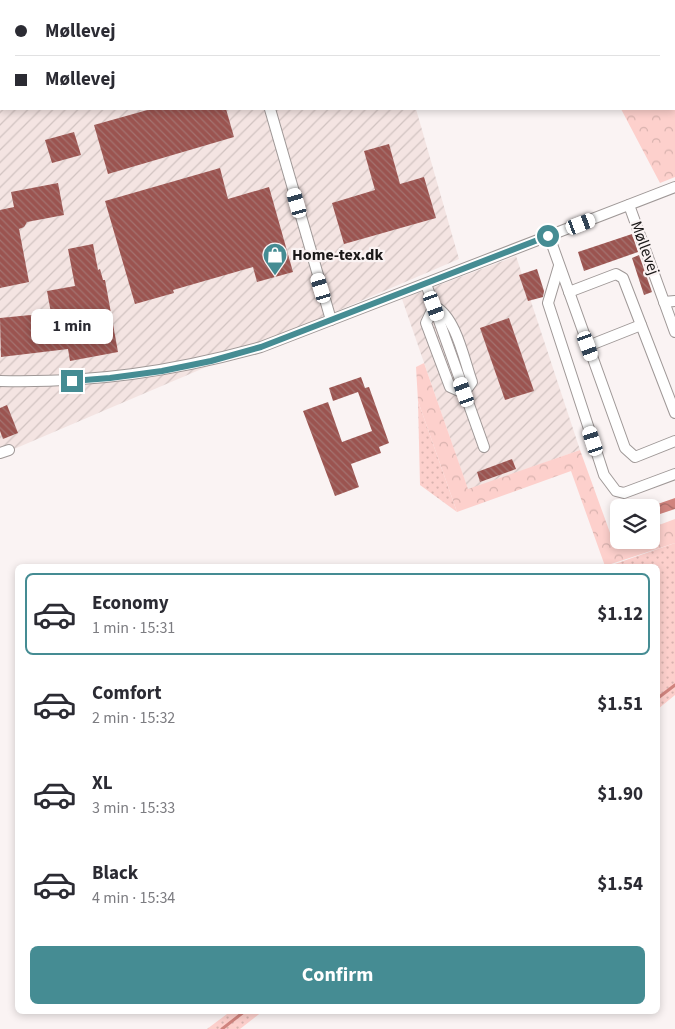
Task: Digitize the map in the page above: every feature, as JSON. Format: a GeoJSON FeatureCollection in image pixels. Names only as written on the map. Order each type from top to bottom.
{"type":"FeatureCollection","features":[{"type":"Feature","properties":{"kind":"street"},"geometry":{"type":"LineString","coordinates":[[270,110],[331,320]]}},
{"type":"Feature","properties":{"kind":"street","name":"Møllevej"},"geometry":{"type":"LineString","coordinates":[[0,381],[54,382],[110,378],[162,371],[211,361],[261,347],[675,187]]}},
{"type":"Feature","properties":{"kind":"street","name":"Møllevej"},"geometry":{"type":"LineString","coordinates":[[629,205],[670,302],[671,320],[675,332]]}},
{"type":"Feature","properties":{"kind":"street"},"geometry":{"type":"LineString","coordinates":[[548,236],[625,448],[636,457],[675,441]]}},
{"type":"Feature","properties":{"kind":"street"},"geometry":{"type":"LineString","coordinates":[[559,266],[548,303],[604,476],[616,491],[624,493],[675,474]]}},
{"type":"Feature","properties":{"kind":"street"},"geometry":{"type":"LineString","coordinates":[[569,292],[616,274],[623,278],[675,413]]}},
{"type":"Feature","properties":{"kind":"street"},"geometry":{"type":"LineString","coordinates":[[426,284],[484,447]]}},
{"type":"Feature","properties":{"kind":"street"},"geometry":{"type":"LineString","coordinates":[[434,306],[426,323],[432,341],[450,387],[464,392]]}},
{"type":"Feature","properties":{"kind":"street"},"geometry":{"type":"LineString","coordinates":[[588,346],[641,325]]}},
{"type":"Feature","properties":{"kind":"shaded area"},"geometry":{"type":"Polygon","coordinates":[[[0,110],[416,110],[459,259],[0,455],[0,110]]]}},
{"type":"Feature","properties":{"kind":"shaded area"},"geometry":{"type":"Polygon","coordinates":[[[516,256],[580,450],[468,490],[402,299],[516,256]]]}},
{"type":"Feature","properties":{"kind":"green space"},"geometry":{"type":"Polygon","coordinates":[[[622,110],[675,110],[675,177],[660,183],[622,110]]]}},
{"type":"Feature","properties":{"kind":"green space"},"geometry":{"type":"Polygon","coordinates":[[[424,363],[468,489],[580,450],[610,533],[610,549],[657,549],[611,564],[604,564],[571,471],[457,512],[418,401],[416,367],[424,363]]]}},
{"type":"Feature","properties":{"kind":"green space"},"geometry":{"type":"Polygon","coordinates":[[[418,401],[457,512],[420,485],[418,401]]]}},
{"type":"Feature","properties":{"kind":"green space"},"geometry":{"type":"Polygon","coordinates":[[[675,519],[675,543],[660,548],[660,525],[675,519]]]}},
{"type":"Feature","properties":{"kind":"green space"},"geometry":{"type":"Polygon","coordinates":[[[675,543],[675,695],[660,707],[660,564],[615,564],[675,543]]]}},
{"type":"Feature","properties":{"kind":"green space"},"geometry":{"type":"Polygon","coordinates":[[[227,1014],[259,1014],[240,1029],[207,1029],[227,1014]]]}},
{"type":"Feature","properties":{"kind":"water"},"geometry":{"type":"Polygon","coordinates":[[[675,498],[675,509],[660,514],[660,503],[675,498]]]}},
{"type":"Feature","properties":{"kind":"building"},"geometry":{"type":"Polygon","coordinates":[[[147,110],[226,110],[234,137],[108,174],[94,125],[147,110]]]}},
{"type":"Feature","properties":{"kind":"building"},"geometry":{"type":"Polygon","coordinates":[[[74,132],[81,155],[52,163],[45,140],[74,132]]]}},
{"type":"Feature","properties":{"kind":"building"},"geometry":{"type":"Polygon","coordinates":[[[389,144],[400,184],[424,177],[436,218],[344,244],[332,203],[375,190],[364,151],[389,144]]]}},
{"type":"Feature","properties":{"kind":"building"},"geometry":{"type":"Polygon","coordinates":[[[220,168],[228,199],[269,187],[293,272],[257,282],[253,267],[173,290],[174,293],[135,304],[105,201],[220,168]]]}},
{"type":"Feature","properties":{"kind":"building"},"geometry":{"type":"Polygon","coordinates":[[[58,183],[64,215],[27,222],[24,227],[19,229],[29,282],[0,288],[0,210],[14,207],[11,192],[58,183]]]}},
{"type":"Feature","properties":{"kind":"building"},"geometry":{"type":"Polygon","coordinates":[[[632,234],[638,252],[584,271],[578,252],[632,234]]]}},
{"type":"Feature","properties":{"kind":"building"},"geometry":{"type":"Polygon","coordinates":[[[93,244],[98,270],[100,269],[103,280],[105,280],[118,352],[70,361],[68,349],[1,357],[0,318],[51,313],[47,291],[75,286],[68,249],[93,244]]]}},
{"type":"Feature","properties":{"kind":"building"},"geometry":{"type":"Polygon","coordinates":[[[639,255],[652,292],[644,295],[632,258],[639,255]]]}},
{"type":"Feature","properties":{"kind":"building"},"geometry":{"type":"Polygon","coordinates":[[[537,269],[544,291],[543,297],[528,301],[519,275],[537,269]]]}},
{"type":"Feature","properties":{"kind":"building"},"geometry":{"type":"Polygon","coordinates":[[[509,318],[534,391],[505,400],[480,328],[509,318]]]}},
{"type":"Feature","properties":{"kind":"building"},"geometry":{"type":"Polygon","coordinates":[[[361,377],[365,388],[369,387],[389,443],[379,447],[381,453],[351,464],[359,487],[335,496],[303,411],[328,402],[342,442],[372,431],[358,392],[333,401],[329,388],[361,377]]]}},
{"type":"Feature","properties":{"kind":"building"},"geometry":{"type":"Polygon","coordinates":[[[7,405],[18,433],[3,439],[0,431],[0,408],[7,405]]]}},
{"type":"Feature","properties":{"kind":"building"},"geometry":{"type":"Polygon","coordinates":[[[512,459],[516,469],[480,482],[477,472],[512,459]]]}},
{"type":"Feature","properties":{"kind":"waterway"},"geometry":{"type":"LineString","coordinates":[[660,696],[675,685]]}},
{"type":"Feature","properties":{"kind":"waterway"},"geometry":{"type":"LineString","coordinates":[[222,1029],[241,1014]]}},
{"type":"Feature","properties":{"kind":"place","name":"Home-tex.dk"},"geometry":{"type":"Point","coordinates":[275,276]}},
{"type":"Feature","properties":{"kind":"route"},"geometry":{"type":"LineString","coordinates":[[72,381],[162,371],[211,361],[261,347],[548,236]]}}]}
